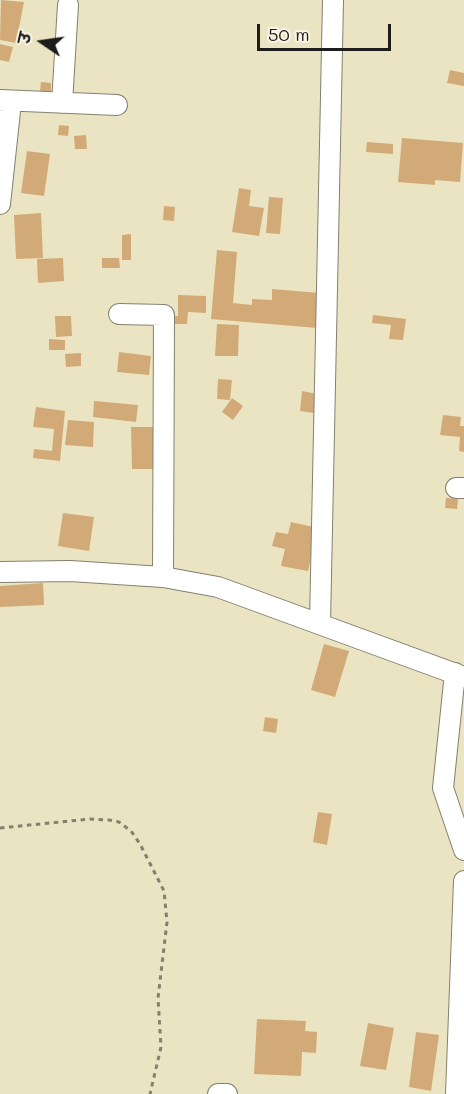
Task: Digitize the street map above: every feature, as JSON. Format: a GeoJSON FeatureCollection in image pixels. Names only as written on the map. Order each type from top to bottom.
{"type":"FeatureCollection","features":[{"type":"Feature","properties":{"kind":"street"},"geometry":{"type":"LineString","coordinates":[[320,623],[333,0]]}},
{"type":"Feature","properties":{"kind":"street"},"geometry":{"type":"LineString","coordinates":[[62,103],[68,5]]}},
{"type":"Feature","properties":{"kind":"street"},"geometry":{"type":"LineString","coordinates":[[0,204],[5,101],[117,105]]}},
{"type":"Feature","properties":{"kind":"street"},"geometry":{"type":"LineString","coordinates":[[119,314],[164,315],[163,577]]}},
{"type":"Feature","properties":{"kind":"street"},"geometry":{"type":"LineString","coordinates":[[0,572],[70,571],[163,577],[218,587],[459,675],[443,788],[456,820],[464,850]]}},
{"type":"Feature","properties":{"kind":"street"},"geometry":{"type":"LineString","coordinates":[[456,1094],[464,881]]}},
{"type":"Feature","properties":{"kind":"street"},"geometry":{"type":"LineString","coordinates":[[218,1094],[226,1094]]}},
{"type":"Feature","properties":{"kind":"path"},"geometry":{"type":"LineString","coordinates":[[0,828],[90,819],[109,820],[119,822],[131,831],[140,844],[164,891],[167,922],[159,980],[160,1047],[150,1094]]}},
{"type":"Feature","properties":{"kind":"building"},"geometry":{"type":"Polygon","coordinates":[[[1,0],[24,2],[16,43],[0,40],[1,0]]]}},
{"type":"Feature","properties":{"kind":"building"},"geometry":{"type":"Polygon","coordinates":[[[0,44],[13,47],[9,62],[0,60],[0,44]]]}},
{"type":"Feature","properties":{"kind":"building"},"geometry":{"type":"Polygon","coordinates":[[[450,70],[464,73],[464,86],[447,83],[450,70]]]}},
{"type":"Feature","properties":{"kind":"building"},"geometry":{"type":"Polygon","coordinates":[[[41,82],[51,83],[51,91],[40,91],[41,82]]]}},
{"type":"Feature","properties":{"kind":"building"},"geometry":{"type":"Polygon","coordinates":[[[59,125],[69,126],[68,136],[58,135],[59,125]]]}},
{"type":"Feature","properties":{"kind":"building"},"geometry":{"type":"Polygon","coordinates":[[[86,135],[87,149],[75,149],[74,136],[86,135]]]}},
{"type":"Feature","properties":{"kind":"building"},"geometry":{"type":"Polygon","coordinates":[[[402,138],[463,143],[460,182],[435,180],[435,185],[398,182],[402,138]]]}},
{"type":"Feature","properties":{"kind":"building"},"geometry":{"type":"Polygon","coordinates":[[[367,142],[393,144],[393,154],[366,152],[367,142]]]}},
{"type":"Feature","properties":{"kind":"building"},"geometry":{"type":"Polygon","coordinates":[[[27,151],[50,154],[44,196],[21,193],[27,151]]]}},
{"type":"Feature","properties":{"kind":"building"},"geometry":{"type":"Polygon","coordinates":[[[239,188],[251,190],[249,206],[264,208],[259,236],[232,232],[239,188]]]}},
{"type":"Feature","properties":{"kind":"building"},"geometry":{"type":"Polygon","coordinates":[[[269,197],[283,198],[280,234],[266,233],[269,197]]]}},
{"type":"Feature","properties":{"kind":"building"},"geometry":{"type":"Polygon","coordinates":[[[164,206],[175,207],[174,221],[163,220],[164,206]]]}},
{"type":"Feature","properties":{"kind":"building"},"geometry":{"type":"Polygon","coordinates":[[[41,213],[43,258],[16,259],[14,215],[41,213]]]}},
{"type":"Feature","properties":{"kind":"building"},"geometry":{"type":"Polygon","coordinates":[[[131,234],[131,260],[122,260],[122,235],[131,234]]]}},
{"type":"Feature","properties":{"kind":"building"},"geometry":{"type":"Polygon","coordinates":[[[217,250],[237,252],[233,303],[252,305],[252,299],[272,300],[272,289],[320,293],[317,328],[211,319],[217,250]]]}},
{"type":"Feature","properties":{"kind":"building"},"geometry":{"type":"Polygon","coordinates":[[[63,258],[64,281],[38,283],[37,259],[63,258]]]}},
{"type":"Feature","properties":{"kind":"building"},"geometry":{"type":"Polygon","coordinates":[[[102,258],[119,258],[120,268],[102,268],[102,258]]]}},
{"type":"Feature","properties":{"kind":"building"},"geometry":{"type":"Polygon","coordinates":[[[178,295],[206,296],[206,313],[188,312],[187,324],[172,324],[172,316],[178,316],[178,295]]]}},
{"type":"Feature","properties":{"kind":"building"},"geometry":{"type":"Polygon","coordinates":[[[373,315],[406,319],[403,340],[389,339],[391,325],[372,323],[373,315]]]}},
{"type":"Feature","properties":{"kind":"building"},"geometry":{"type":"Polygon","coordinates":[[[55,316],[71,316],[72,336],[56,337],[55,316]]]}},
{"type":"Feature","properties":{"kind":"building"},"geometry":{"type":"Polygon","coordinates":[[[217,324],[239,325],[238,356],[215,356],[217,324]]]}},
{"type":"Feature","properties":{"kind":"building"},"geometry":{"type":"Polygon","coordinates":[[[49,339],[65,340],[65,350],[49,350],[49,339]]]}},
{"type":"Feature","properties":{"kind":"building"},"geometry":{"type":"Polygon","coordinates":[[[119,352],[151,356],[149,375],[117,372],[119,352]]]}},
{"type":"Feature","properties":{"kind":"building"},"geometry":{"type":"Polygon","coordinates":[[[81,353],[81,366],[66,367],[65,354],[81,353]]]}},
{"type":"Feature","properties":{"kind":"building"},"geometry":{"type":"Polygon","coordinates":[[[218,379],[232,380],[230,400],[217,399],[218,379]]]}},
{"type":"Feature","properties":{"kind":"building"},"geometry":{"type":"Polygon","coordinates":[[[302,391],[317,394],[314,413],[300,411],[302,391]]]}},
{"type":"Feature","properties":{"kind":"building"},"geometry":{"type":"Polygon","coordinates":[[[232,398],[243,406],[233,420],[222,412],[232,398]]]}},
{"type":"Feature","properties":{"kind":"building"},"geometry":{"type":"Polygon","coordinates":[[[94,401],[138,405],[136,422],[93,417],[94,401]]]}},
{"type":"Feature","properties":{"kind":"building"},"geometry":{"type":"Polygon","coordinates":[[[36,407],[65,411],[60,461],[33,458],[34,449],[52,451],[54,429],[33,427],[36,407]]]}},
{"type":"Feature","properties":{"kind":"building"},"geometry":{"type":"Polygon","coordinates":[[[443,415],[461,417],[460,426],[464,426],[464,452],[459,451],[460,437],[440,435],[443,415]]]}},
{"type":"Feature","properties":{"kind":"building"},"geometry":{"type":"Polygon","coordinates":[[[68,420],[94,422],[93,447],[65,445],[68,420]]]}},
{"type":"Feature","properties":{"kind":"building"},"geometry":{"type":"Polygon","coordinates":[[[131,427],[155,427],[156,469],[132,469],[131,427]]]}},
{"type":"Feature","properties":{"kind":"building"},"geometry":{"type":"Polygon","coordinates":[[[446,498],[458,499],[457,509],[445,508],[446,498]]]}},
{"type":"Feature","properties":{"kind":"building"},"geometry":{"type":"Polygon","coordinates":[[[63,513],[94,517],[89,551],[58,546],[63,513]]]}},
{"type":"Feature","properties":{"kind":"building"},"geometry":{"type":"Polygon","coordinates":[[[291,522],[318,528],[308,571],[281,566],[285,549],[272,546],[276,532],[288,534],[291,522]]]}},
{"type":"Feature","properties":{"kind":"building"},"geometry":{"type":"Polygon","coordinates":[[[43,583],[44,605],[0,607],[0,586],[43,583]]]}},
{"type":"Feature","properties":{"kind":"building"},"geometry":{"type":"Polygon","coordinates":[[[324,644],[349,651],[335,697],[311,690],[324,644]]]}},
{"type":"Feature","properties":{"kind":"building"},"geometry":{"type":"Polygon","coordinates":[[[265,717],[278,719],[276,733],[263,731],[265,717]]]}},
{"type":"Feature","properties":{"kind":"building"},"geometry":{"type":"Polygon","coordinates":[[[318,812],[332,814],[327,845],[313,842],[318,812]]]}},
{"type":"Feature","properties":{"kind":"building"},"geometry":{"type":"Polygon","coordinates":[[[257,1019],[306,1021],[305,1031],[317,1032],[316,1053],[302,1052],[301,1076],[254,1074],[257,1019]]]}},
{"type":"Feature","properties":{"kind":"building"},"geometry":{"type":"Polygon","coordinates":[[[368,1023],[394,1028],[386,1070],[360,1066],[368,1023]]]}},
{"type":"Feature","properties":{"kind":"building"},"geometry":{"type":"Polygon","coordinates":[[[416,1032],[439,1035],[431,1091],[409,1087],[416,1032]]]}}]}
